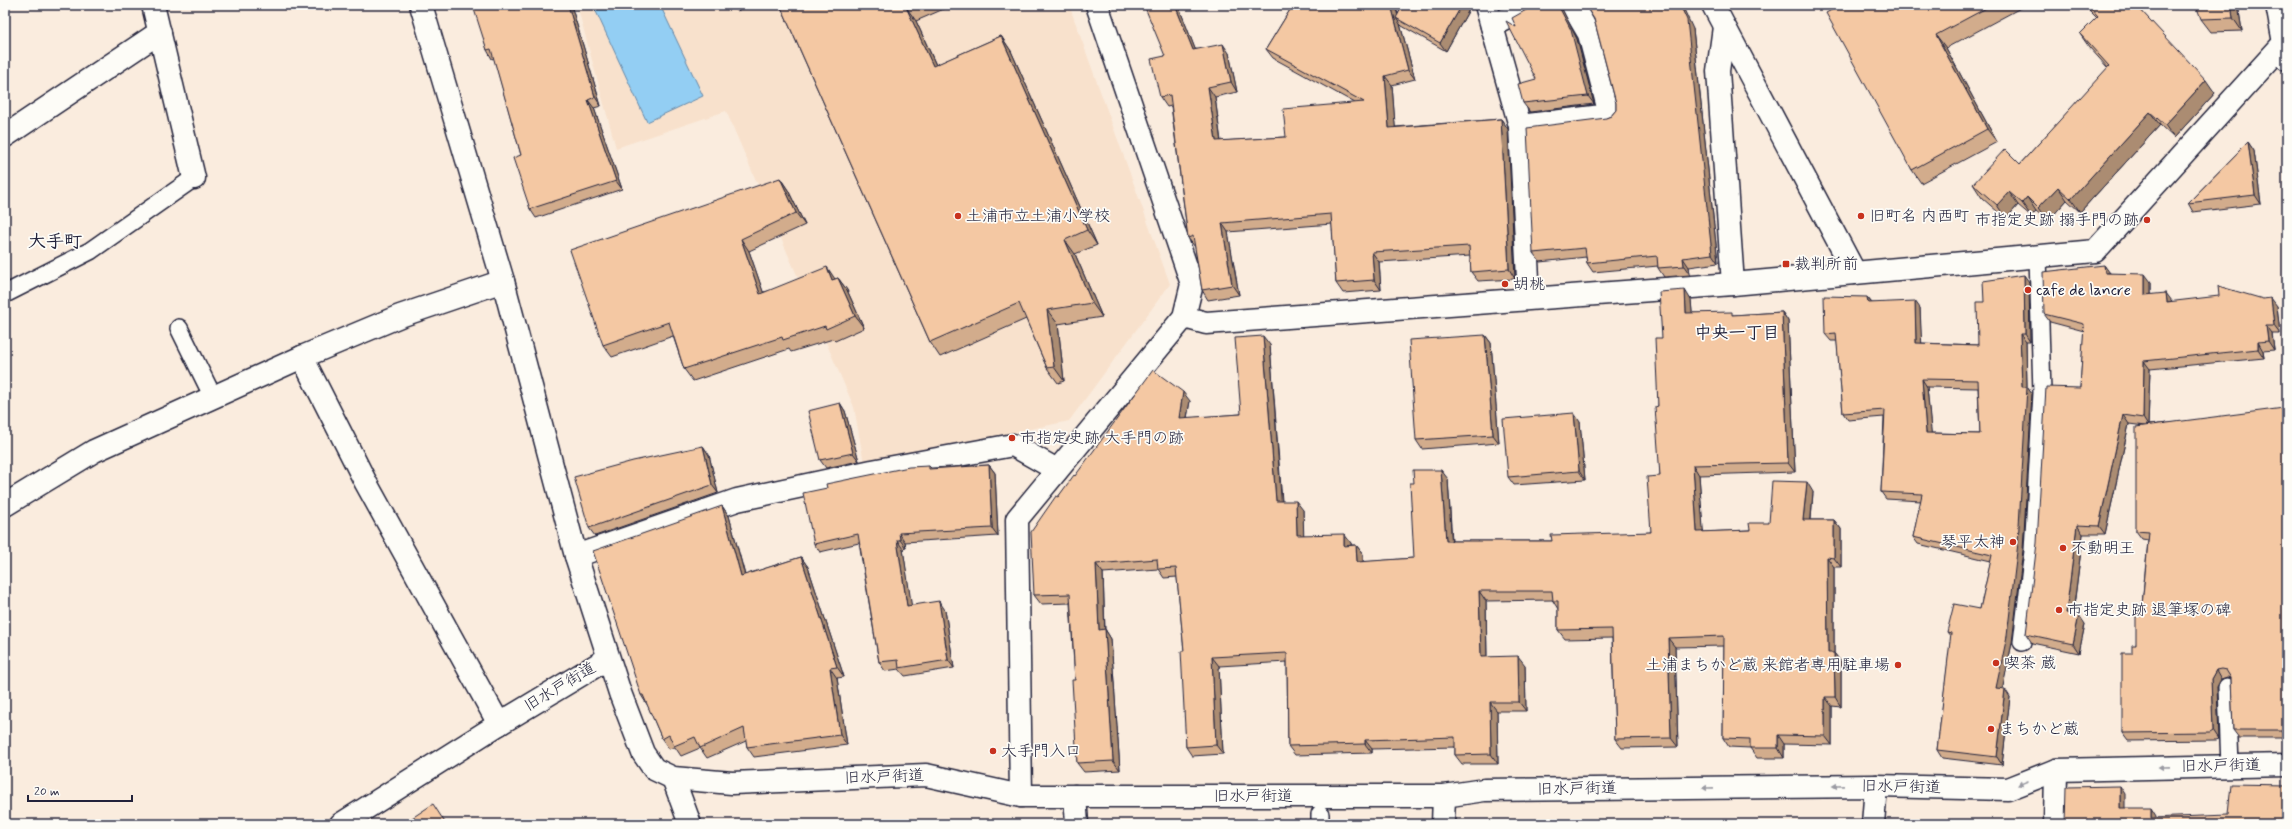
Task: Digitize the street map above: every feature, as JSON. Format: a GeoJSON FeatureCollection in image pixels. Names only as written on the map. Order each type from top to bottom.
{"type":"FeatureCollection","features":[{"type":"Feature","properties":{"kind":"street"},"geometry":{"type":"LineString","coordinates":[[153,5],[194,178]]}},
{"type":"Feature","properties":{"kind":"street"},"geometry":{"type":"LineString","coordinates":[[421,5],[503,281],[576,556],[607,659]]}},
{"type":"Feature","properties":{"kind":"street"},"geometry":{"type":"LineString","coordinates":[[1020,796],[1017,519],[1184,317],[1192,284],[1097,5]]}},
{"type":"Feature","properties":{"kind":"street"},"geometry":{"type":"LineString","coordinates":[[1486,5],[1520,126],[1529,298]]}},
{"type":"Feature","properties":{"kind":"street"},"geometry":{"type":"LineString","coordinates":[[1492,26],[1534,5]]}},
{"type":"Feature","properties":{"kind":"street"},"geometry":{"type":"LineString","coordinates":[[1520,126],[1610,115],[1589,34],[1572,5]]}},
{"type":"Feature","properties":{"kind":"street"},"geometry":{"type":"LineString","coordinates":[[1713,5],[1855,273]]}},
{"type":"Feature","properties":{"kind":"street"},"geometry":{"type":"LineString","coordinates":[[1184,317],[1206,323],[1733,284],[2094,251],[2286,51],[2277,5]]}},
{"type":"Feature","properties":{"kind":"street"},"geometry":{"type":"LineString","coordinates":[[1724,27],[1718,71],[1733,284]]}},
{"type":"Feature","properties":{"kind":"street"},"geometry":{"type":"LineString","coordinates":[[5,136],[160,32]]}},
{"type":"Feature","properties":{"kind":"street"},"geometry":{"type":"LineString","coordinates":[[5,505],[94,451],[213,397],[302,357],[400,316],[503,281]]}},
{"type":"Feature","properties":{"kind":"street"},"geometry":{"type":"LineString","coordinates":[[302,357],[366,483],[499,724]]}},
{"type":"Feature","properties":{"kind":"street"},"geometry":{"type":"LineString","coordinates":[[576,556],[737,500],[1013,445],[1057,470]]}},
{"type":"Feature","properties":{"kind":"street","name":"旧水戸街道"},"geometry":{"type":"LineString","coordinates":[[341,824],[499,724],[607,659],[643,753],[654,770],[673,778],[732,783],[926,775],[1020,796],[1444,796],[1484,790],[1876,786],[2008,789],[2056,770],[2287,765]]}},
{"type":"Feature","properties":{"kind":"street"},"geometry":{"type":"LineString","coordinates":[[2055,824],[2056,770]]}},
{"type":"Feature","properties":{"kind":"street"},"geometry":{"type":"LineString","coordinates":[[673,778],[690,824]]}},
{"type":"Feature","properties":{"kind":"street"},"geometry":{"type":"LineString","coordinates":[[1872,824],[1876,786]]}},
{"type":"Feature","properties":{"kind":"street"},"geometry":{"type":"LineString","coordinates":[[1075,796],[1077,824]]}},
{"type":"Feature","properties":{"kind":"street"},"geometry":{"type":"LineString","coordinates":[[1443,824],[1444,796]]}},
{"type":"Feature","properties":{"kind":"lane"},"geometry":{"type":"LineString","coordinates":[[5,294],[90,251],[194,178]]}},
{"type":"Feature","properties":{"kind":"lane"},"geometry":{"type":"LineString","coordinates":[[2022,642],[2033,551],[2042,392],[2038,256]]}},
{"type":"Feature","properties":{"kind":"lane"},"geometry":{"type":"LineString","coordinates":[[179,328],[213,397]]}},
{"type":"Feature","properties":{"kind":"lane"},"geometry":{"type":"LineString","coordinates":[[2227,687],[2230,766]]}},
{"type":"Feature","properties":{"kind":"shaded area","name":"土浦市立土浦小学校"},"geometry":{"type":"Polygon","coordinates":[[[577,5],[1069,5],[1170,284],[1069,421],[864,463],[854,407],[726,111],[616,148],[577,5]]]}},
{"type":"Feature","properties":{"kind":"water"},"geometry":{"type":"Polygon","coordinates":[[[593,5],[660,5],[703,96],[647,122],[593,5]]]}},
{"type":"Feature","properties":{"kind":"building"},"geometry":{"type":"Polygon","coordinates":[[[568,5],[595,97],[588,100],[616,181],[530,209],[513,158],[521,155],[491,49],[487,50],[473,6],[568,5]]]}},
{"type":"Feature","properties":{"kind":"building"},"geometry":{"type":"Polygon","coordinates":[[[780,5],[910,5],[906,7],[933,66],[1001,36],[1087,230],[1065,240],[1092,303],[1047,310],[1054,367],[1047,368],[1019,303],[930,342],[780,5]]]}},
{"type":"Feature","properties":{"kind":"building"},"geometry":{"type":"Polygon","coordinates":[[[1144,5],[1175,5],[1193,50],[1223,44],[1231,82],[1208,87],[1216,141],[1286,137],[1283,109],[1364,102],[1266,49],[1293,5],[1391,5],[1408,70],[1385,76],[1389,128],[1501,119],[1509,269],[1471,272],[1469,246],[1372,252],[1374,280],[1336,283],[1331,214],[1222,223],[1232,285],[1202,290],[1193,236],[1188,238],[1170,95],[1160,97],[1151,59],[1165,56],[1144,5]]]}},
{"type":"Feature","properties":{"kind":"building"},"geometry":{"type":"Polygon","coordinates":[[[1403,5],[1462,5],[1440,43],[1396,18],[1403,5]]]}},
{"type":"Feature","properties":{"kind":"building"},"geometry":{"type":"Polygon","coordinates":[[[1535,5],[1558,5],[1571,30],[1588,96],[1523,103],[1518,84],[1536,79],[1506,21],[1516,27],[1512,18],[1535,5]]]}},
{"type":"Feature","properties":{"kind":"building"},"geometry":{"type":"Polygon","coordinates":[[[1585,5],[1680,5],[1687,20],[1712,254],[1683,258],[1684,266],[1658,268],[1657,256],[1587,263],[1585,248],[1533,253],[1527,128],[1606,118],[1611,116],[1616,110],[1616,103],[1594,19],[1585,5]]]}},
{"type":"Feature","properties":{"kind":"building"},"geometry":{"type":"Polygon","coordinates":[[[1835,5],[1992,5],[1936,35],[1987,129],[1912,170],[1826,13],[1837,7],[1835,5]]]}},
{"type":"Feature","properties":{"kind":"building"},"geometry":{"type":"Polygon","coordinates":[[[2088,5],[2136,5],[2206,80],[2165,125],[2150,112],[2071,199],[2058,187],[2038,208],[2027,197],[2022,203],[2009,192],[1997,205],[1973,184],[2005,149],[2020,164],[2109,66],[2080,34],[2098,16],[2088,5]]]}},
{"type":"Feature","properties":{"kind":"building"},"geometry":{"type":"Polygon","coordinates":[[[2196,5],[2231,5],[2233,18],[2201,19],[2196,5]]]}},
{"type":"Feature","properties":{"kind":"building"},"geometry":{"type":"Polygon","coordinates":[[[2248,142],[2255,195],[2188,203],[2248,142]]]}},
{"type":"Feature","properties":{"kind":"building"},"geometry":{"type":"Polygon","coordinates":[[[780,178],[796,213],[741,239],[760,294],[827,267],[832,280],[838,278],[855,316],[826,329],[825,326],[783,340],[782,337],[684,369],[669,322],[603,345],[570,250],[780,178]]]}},
{"type":"Feature","properties":{"kind":"building"},"geometry":{"type":"Polygon","coordinates":[[[2104,265],[2105,273],[2145,274],[2145,295],[2166,293],[2167,302],[2219,296],[2218,286],[2263,299],[2271,298],[2274,326],[2266,326],[2268,341],[2258,342],[2258,349],[2144,361],[2143,418],[2123,415],[2099,526],[2077,525],[2066,613],[2079,615],[2073,644],[2026,634],[2037,543],[2046,387],[2080,388],[2084,324],[2044,314],[2043,272],[2104,265]]]}},
{"type":"Feature","properties":{"kind":"building"},"geometry":{"type":"Polygon","coordinates":[[[2024,275],[2025,334],[2020,334],[2022,387],[2027,387],[2018,543],[2007,636],[1996,688],[2005,689],[1997,757],[1937,750],[1951,633],[1947,632],[1954,604],[1980,609],[1992,555],[1913,537],[1922,494],[1881,492],[1885,410],[1843,413],[1836,333],[1825,334],[1824,296],[1867,297],[1868,303],[1915,301],[1916,343],[1978,345],[1977,302],[1984,302],[1983,281],[2024,275]],[[1922,379],[1926,433],[1980,434],[1978,380],[1922,379]]]}},
{"type":"Feature","properties":{"kind":"building"},"geometry":{"type":"Polygon","coordinates":[[[1685,290],[1686,313],[1732,312],[1732,315],[1782,312],[1788,463],[1693,465],[1697,532],[1750,530],[1749,523],[1769,523],[1772,481],[1807,482],[1803,520],[1834,520],[1834,558],[1827,557],[1828,653],[1834,653],[1835,697],[1825,697],[1825,736],[1778,735],[1778,748],[1750,748],[1750,739],[1723,738],[1724,636],[1668,638],[1671,738],[1615,739],[1612,629],[1558,630],[1558,601],[1553,601],[1552,591],[1479,591],[1481,657],[1518,656],[1519,702],[1490,702],[1491,754],[1455,755],[1455,737],[1365,740],[1365,744],[1288,746],[1287,653],[1212,657],[1216,745],[1186,747],[1181,651],[1184,651],[1176,568],[1158,569],[1157,559],[1096,564],[1099,630],[1105,629],[1113,761],[1077,763],[1072,680],[1075,680],[1070,594],[1034,595],[1031,532],[1056,496],[1058,497],[1074,475],[1075,476],[1153,370],[1183,392],[1179,418],[1241,414],[1235,338],[1263,336],[1276,501],[1296,501],[1297,535],[1344,534],[1344,546],[1356,545],[1357,562],[1414,558],[1410,483],[1414,483],[1413,470],[1441,470],[1446,541],[1552,541],[1551,535],[1651,532],[1647,477],[1660,476],[1655,407],[1658,406],[1655,338],[1662,338],[1659,292],[1685,290]]]}},
{"type":"Feature","properties":{"kind":"building"},"geometry":{"type":"Polygon","coordinates":[[[1485,335],[1493,435],[1416,440],[1409,340],[1485,335]]]}},
{"type":"Feature","properties":{"kind":"building"},"geometry":{"type":"Polygon","coordinates":[[[840,403],[853,453],[820,460],[808,411],[840,403]]]}},
{"type":"Feature","properties":{"kind":"building"},"geometry":{"type":"Polygon","coordinates":[[[2284,408],[2287,429],[2287,732],[2282,732],[2282,730],[2233,730],[2231,678],[2226,670],[2221,669],[2216,670],[2211,679],[2213,730],[2210,732],[2122,733],[2122,653],[2132,653],[2132,645],[2136,645],[2136,616],[2141,616],[2149,532],[2136,531],[2136,427],[2284,408]]]}},
{"type":"Feature","properties":{"kind":"building"},"geometry":{"type":"Polygon","coordinates":[[[1574,413],[1579,471],[1508,477],[1503,419],[1574,413]]]}},
{"type":"Feature","properties":{"kind":"building"},"geometry":{"type":"Polygon","coordinates":[[[703,446],[712,485],[589,528],[574,477],[633,461],[703,446]]]}},
{"type":"Feature","properties":{"kind":"building"},"geometry":{"type":"Polygon","coordinates":[[[989,465],[992,528],[899,533],[900,540],[897,540],[907,606],[939,601],[948,660],[899,668],[898,660],[879,662],[858,534],[814,544],[803,493],[827,488],[826,484],[909,467],[929,466],[929,469],[989,465]]]}},
{"type":"Feature","properties":{"kind":"building"},"geometry":{"type":"Polygon","coordinates":[[[722,506],[741,576],[801,557],[837,667],[830,668],[840,735],[747,747],[744,728],[700,748],[695,737],[674,746],[669,735],[662,739],[643,695],[641,695],[593,551],[722,506]]]}},
{"type":"Feature","properties":{"kind":"building"},"geometry":{"type":"Polygon","coordinates":[[[2231,784],[2287,785],[2287,824],[2065,824],[2066,787],[2120,786],[2120,808],[2151,808],[2151,818],[2228,815],[2231,784]]]}},
{"type":"Feature","properties":{"kind":"building"},"geometry":{"type":"Polygon","coordinates":[[[433,804],[446,824],[403,824],[433,804]]]}},
{"type":"Feature","properties":{"kind":"place","name":"土浦市立土浦小学校"},"geometry":{"type":"Point","coordinates":[958,216]}},
{"type":"Feature","properties":{"kind":"place","name":"旧町名 内西町"},"geometry":{"type":"Point","coordinates":[1861,216]}},
{"type":"Feature","properties":{"kind":"place","name":"市指定史跡 搦手門の跡"},"geometry":{"type":"Point","coordinates":[2147,220]}},
{"type":"Feature","properties":{"kind":"place","name":"裁判所前"},"geometry":{"type":"Point","coordinates":[1786,264]}},
{"type":"Feature","properties":{"kind":"place","name":"胡桃"},"geometry":{"type":"Point","coordinates":[1505,284]}},
{"type":"Feature","properties":{"kind":"place","name":"cafe de lancre"},"geometry":{"type":"Point","coordinates":[2028,290]}},
{"type":"Feature","properties":{"kind":"place","name":"市指定史跡 大手門の跡"},"geometry":{"type":"Point","coordinates":[1012,438]}},
{"type":"Feature","properties":{"kind":"place","name":"琴平太神"},"geometry":{"type":"Point","coordinates":[2013,542]}},
{"type":"Feature","properties":{"kind":"place","name":"不動明王"},"geometry":{"type":"Point","coordinates":[2063,548]}},
{"type":"Feature","properties":{"kind":"place","name":"市指定史跡 退筆塚の碑"},"geometry":{"type":"Point","coordinates":[2059,610]}},
{"type":"Feature","properties":{"kind":"place","name":"喫茶 蔵"},"geometry":{"type":"Point","coordinates":[1996,663]}},
{"type":"Feature","properties":{"kind":"place","name":"土浦まちかど蔵 来館者専用駐車場"},"geometry":{"type":"Point","coordinates":[1898,665]}},
{"type":"Feature","properties":{"kind":"place","name":"まちかど蔵"},"geometry":{"type":"Point","coordinates":[1991,729]}},
{"type":"Feature","properties":{"kind":"place","name":"大手門入口"},"geometry":{"type":"Point","coordinates":[993,751]}},
{"type":"Feature","properties":{"kind":"district","name":"大手町"},"geometry":{"type":"Point","coordinates":[55,242]}},
{"type":"Feature","properties":{"kind":"district","name":"中央一丁目"},"geometry":{"type":"Point","coordinates":[1737,333]}}]}
